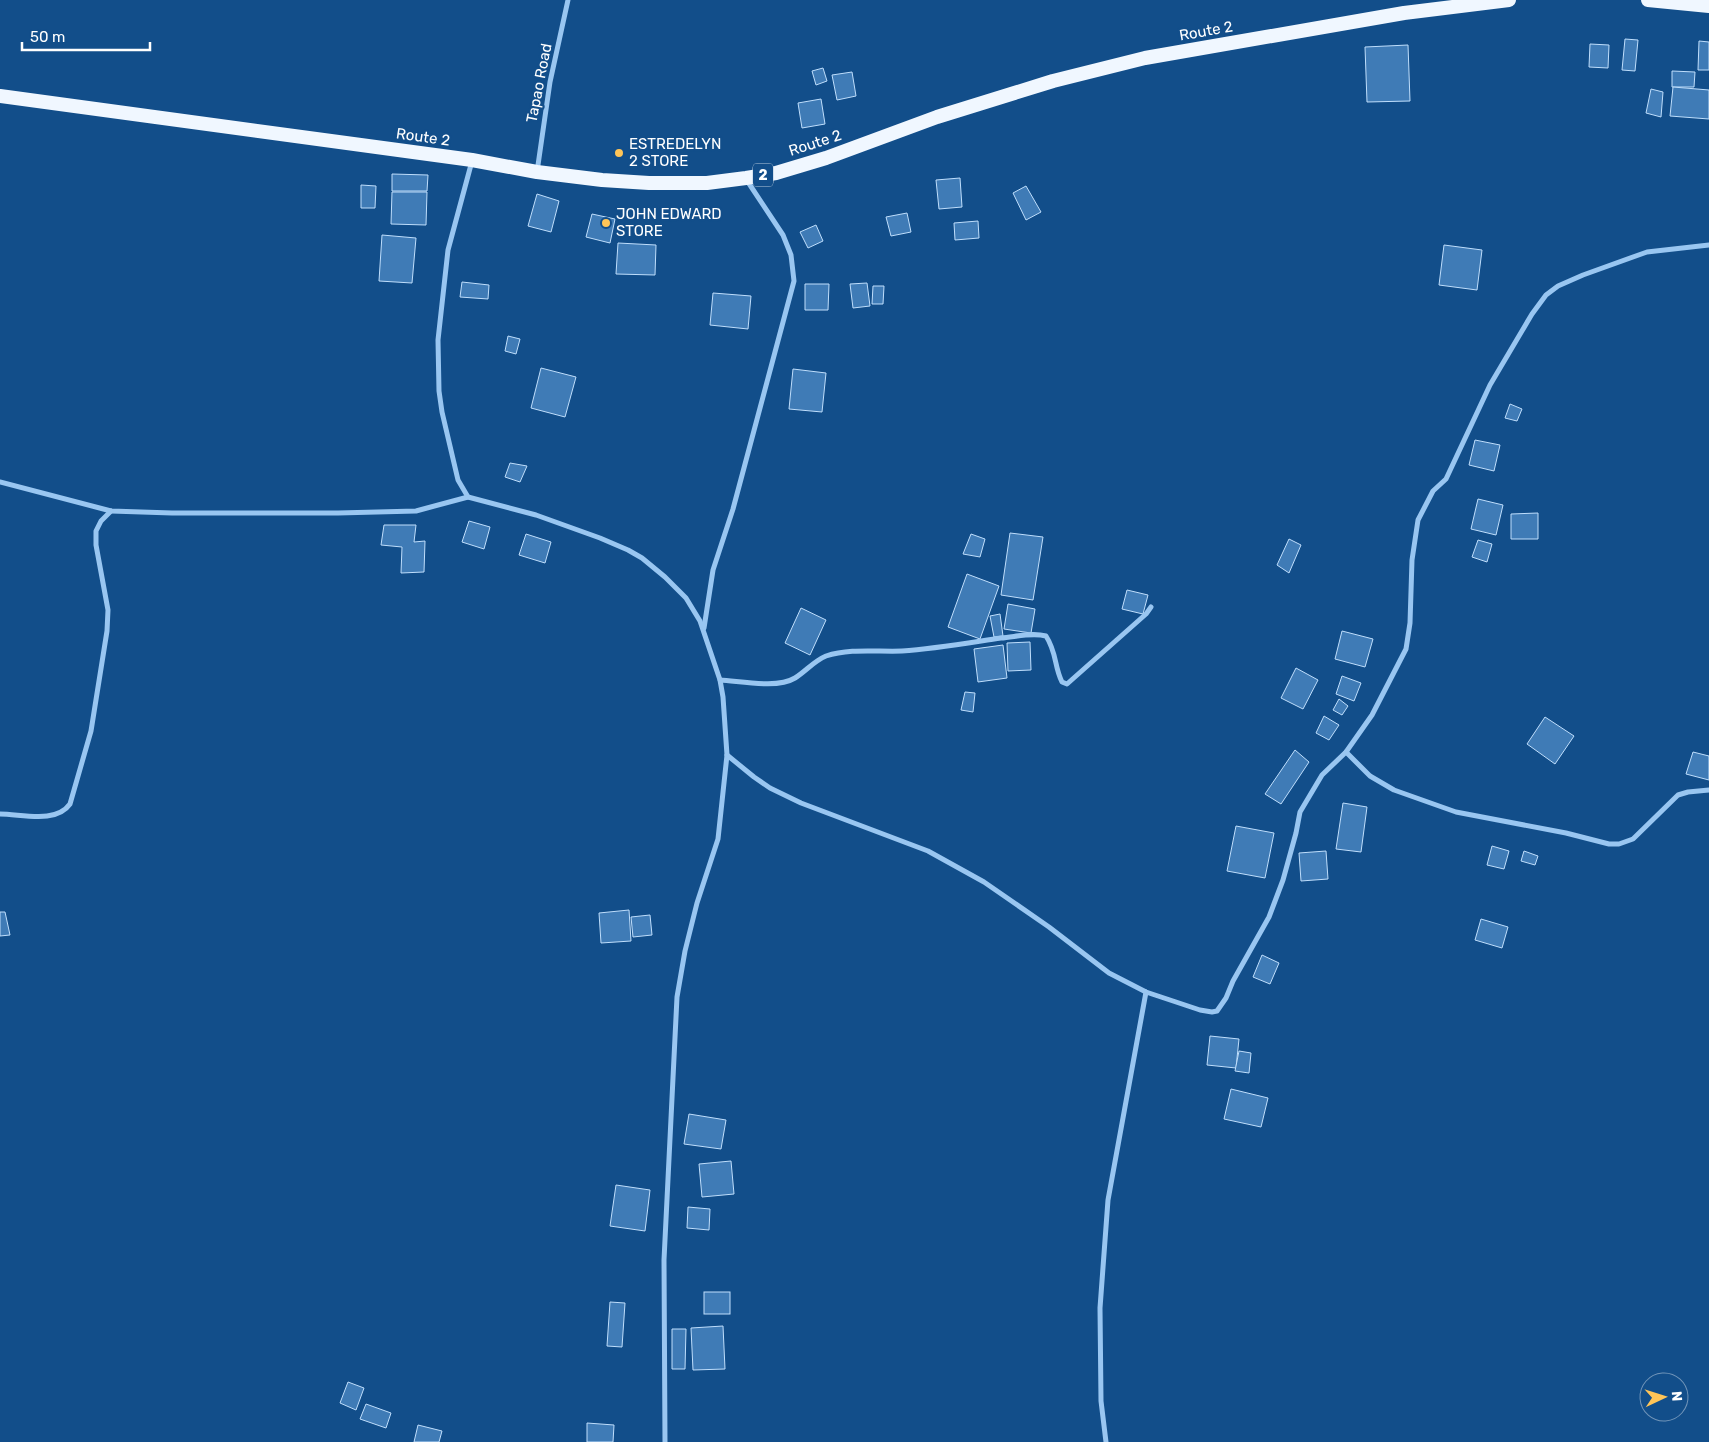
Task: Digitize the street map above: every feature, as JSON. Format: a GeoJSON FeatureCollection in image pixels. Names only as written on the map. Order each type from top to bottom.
{"type":"FeatureCollection","features":[{"type":"Feature","properties":{"kind":"highway","name":"Route 2"},"geometry":{"type":"LineString","coordinates":[[0,96],[472,160],[537,172],[602,180],[707,184],[776,173],[826,158],[936,117],[1053,81],[1145,58],[1404,13],[1509,0]]}},
{"type":"Feature","properties":{"kind":"highway"},"geometry":{"type":"LineString","coordinates":[[1648,0],[1709,6]]}},
{"type":"Feature","properties":{"kind":"street","name":"Tapao Road"},"geometry":{"type":"LineString","coordinates":[[537,172],[550,82],[568,0]]}},
{"type":"Feature","properties":{"kind":"street"},"geometry":{"type":"LineString","coordinates":[[468,497],[458,480],[442,412],[439,391],[438,340],[448,250],[472,160]]}},
{"type":"Feature","properties":{"kind":"street"},"geometry":{"type":"LineString","coordinates":[[703,630],[713,570],[736,500],[794,282],[791,255],[783,234],[746,178]]}},
{"type":"Feature","properties":{"kind":"street"},"geometry":{"type":"LineString","coordinates":[[726,755],[754,777],[786,796],[928,851],[984,882],[1050,927],[1109,973],[1146,992],[1175,1003],[1212,1012],[1217,1011],[1226,998],[1232,981],[1269,917],[1283,880],[1300,812],[1322,775],[1346,752],[1372,715],[1406,649],[1412,594],[1412,560],[1418,520],[1433,491],[1446,479],[1490,386],[1532,314],[1546,295],[1558,286],[1583,275],[1647,252],[1709,244]]}},
{"type":"Feature","properties":{"kind":"street"},"geometry":{"type":"LineString","coordinates":[[0,482],[111,511],[172,513],[416,512],[468,497],[536,515],[628,550],[642,558],[659,572],[686,598],[700,621],[720,680],[723,697],[726,755],[718,839],[697,904],[685,951],[677,997],[664,1260],[665,1442]]}},
{"type":"Feature","properties":{"kind":"street"},"geometry":{"type":"LineString","coordinates":[[0,814],[55,815],[65,810],[70,804],[91,731],[103,660],[108,610],[96,546],[96,531],[101,520],[111,511]]}},
{"type":"Feature","properties":{"kind":"street"},"geometry":{"type":"LineString","coordinates":[[720,680],[782,683],[794,679],[826,656],[849,652],[904,651],[1018,636],[1041,635],[1046,636],[1052,646],[1055,652],[1058,674],[1062,682],[1067,684],[1146,614],[1151,607]]}},
{"type":"Feature","properties":{"kind":"street"},"geometry":{"type":"LineString","coordinates":[[1346,752],[1370,776],[1394,790],[1456,812],[1566,833],[1609,844],[1619,844],[1633,839],[1678,795],[1709,790]]}},
{"type":"Feature","properties":{"kind":"street"},"geometry":{"type":"LineString","coordinates":[[1106,1442],[1101,1401],[1100,1308],[1108,1200],[1146,992]]}},
{"type":"Feature","properties":{"kind":"building"},"geometry":{"type":"Polygon","coordinates":[[[1625,39],[1638,40],[1635,71],[1622,70],[1625,39]]]}},
{"type":"Feature","properties":{"kind":"building"},"geometry":{"type":"Polygon","coordinates":[[[1699,41],[1709,42],[1709,70],[1698,70],[1699,41]]]}},
{"type":"Feature","properties":{"kind":"building"},"geometry":{"type":"Polygon","coordinates":[[[1590,44],[1609,45],[1608,68],[1589,67],[1590,44]]]}},
{"type":"Feature","properties":{"kind":"building"},"geometry":{"type":"Polygon","coordinates":[[[1408,45],[1410,101],[1367,102],[1365,47],[1408,45]]]}},
{"type":"Feature","properties":{"kind":"building"},"geometry":{"type":"Polygon","coordinates":[[[823,68],[827,81],[816,85],[812,71],[823,68]]]}},
{"type":"Feature","properties":{"kind":"building"},"geometry":{"type":"Polygon","coordinates":[[[1672,71],[1695,72],[1694,87],[1672,87],[1672,71]]]}},
{"type":"Feature","properties":{"kind":"building"},"geometry":{"type":"Polygon","coordinates":[[[852,72],[856,96],[837,100],[832,75],[852,72]]]}},
{"type":"Feature","properties":{"kind":"building"},"geometry":{"type":"Polygon","coordinates":[[[1673,87],[1709,90],[1709,119],[1670,116],[1673,87]]]}},
{"type":"Feature","properties":{"kind":"building"},"geometry":{"type":"Polygon","coordinates":[[[1651,89],[1663,92],[1661,117],[1646,113],[1651,89]]]}},
{"type":"Feature","properties":{"kind":"building"},"geometry":{"type":"Polygon","coordinates":[[[821,99],[825,124],[802,128],[798,103],[821,99]]]}},
{"type":"Feature","properties":{"kind":"building"},"geometry":{"type":"Polygon","coordinates":[[[392,174],[428,175],[427,191],[392,191],[392,174]]]}},
{"type":"Feature","properties":{"kind":"building"},"geometry":{"type":"Polygon","coordinates":[[[960,178],[962,207],[939,209],[936,180],[960,178]]]}},
{"type":"Feature","properties":{"kind":"building"},"geometry":{"type":"Polygon","coordinates":[[[361,185],[376,186],[375,208],[361,208],[361,185]]]}},
{"type":"Feature","properties":{"kind":"building"},"geometry":{"type":"Polygon","coordinates":[[[1026,186],[1041,212],[1026,220],[1013,193],[1026,186]]]}},
{"type":"Feature","properties":{"kind":"building"},"geometry":{"type":"Polygon","coordinates":[[[392,192],[427,192],[426,225],[391,224],[392,192]]]}},
{"type":"Feature","properties":{"kind":"building"},"geometry":{"type":"Polygon","coordinates":[[[537,194],[559,201],[551,232],[528,226],[537,194]]]}},
{"type":"Feature","properties":{"kind":"building"},"geometry":{"type":"Polygon","coordinates":[[[907,213],[911,232],[891,236],[886,217],[907,213]]]}},
{"type":"Feature","properties":{"kind":"building"},"geometry":{"type":"Polygon","coordinates":[[[592,214],[615,219],[610,243],[586,237],[592,214]]]}},
{"type":"Feature","properties":{"kind":"building"},"geometry":{"type":"Polygon","coordinates":[[[978,221],[979,238],[955,240],[954,223],[978,221]]]}},
{"type":"Feature","properties":{"kind":"building"},"geometry":{"type":"Polygon","coordinates":[[[816,225],[823,241],[808,248],[800,232],[816,225]]]}},
{"type":"Feature","properties":{"kind":"building"},"geometry":{"type":"Polygon","coordinates":[[[382,235],[416,238],[412,283],[379,281],[382,235]]]}},
{"type":"Feature","properties":{"kind":"building"},"geometry":{"type":"Polygon","coordinates":[[[618,243],[656,245],[655,275],[616,274],[618,243]]]}},
{"type":"Feature","properties":{"kind":"building"},"geometry":{"type":"Polygon","coordinates":[[[1444,245],[1482,250],[1477,290],[1439,285],[1444,245]]]}},
{"type":"Feature","properties":{"kind":"building"},"geometry":{"type":"Polygon","coordinates":[[[462,282],[489,285],[488,299],[460,297],[462,282]]]}},
{"type":"Feature","properties":{"kind":"building"},"geometry":{"type":"Polygon","coordinates":[[[867,283],[870,306],[853,308],[850,284],[867,283]]]}},
{"type":"Feature","properties":{"kind":"building"},"geometry":{"type":"Polygon","coordinates":[[[805,284],[829,284],[828,310],[805,310],[805,284]]]}},
{"type":"Feature","properties":{"kind":"building"},"geometry":{"type":"Polygon","coordinates":[[[873,286],[884,286],[883,304],[872,304],[873,286]]]}},
{"type":"Feature","properties":{"kind":"building"},"geometry":{"type":"Polygon","coordinates":[[[713,293],[751,296],[748,329],[710,325],[713,293]]]}},
{"type":"Feature","properties":{"kind":"building"},"geometry":{"type":"Polygon","coordinates":[[[508,336],[520,339],[516,354],[505,351],[508,336]]]}},
{"type":"Feature","properties":{"kind":"building"},"geometry":{"type":"Polygon","coordinates":[[[541,368],[576,377],[565,417],[531,408],[541,368]]]}},
{"type":"Feature","properties":{"kind":"building"},"geometry":{"type":"Polygon","coordinates":[[[793,369],[826,373],[822,412],[789,409],[793,369]]]}},
{"type":"Feature","properties":{"kind":"building"},"geometry":{"type":"Polygon","coordinates":[[[1510,404],[1522,409],[1517,421],[1505,418],[1510,404]]]}},
{"type":"Feature","properties":{"kind":"building"},"geometry":{"type":"Polygon","coordinates":[[[1475,440],[1500,445],[1494,471],[1469,465],[1475,440]]]}},
{"type":"Feature","properties":{"kind":"building"},"geometry":{"type":"Polygon","coordinates":[[[510,463],[527,466],[520,482],[505,477],[510,463]]]}},
{"type":"Feature","properties":{"kind":"building"},"geometry":{"type":"Polygon","coordinates":[[[1478,499],[1503,505],[1496,535],[1471,529],[1478,499]]]}},
{"type":"Feature","properties":{"kind":"building"},"geometry":{"type":"Polygon","coordinates":[[[1538,513],[1538,539],[1511,539],[1511,514],[1538,513]]]}},
{"type":"Feature","properties":{"kind":"building"},"geometry":{"type":"Polygon","coordinates":[[[469,521],[490,527],[484,549],[462,542],[469,521]]]}},
{"type":"Feature","properties":{"kind":"building"},"geometry":{"type":"Polygon","coordinates":[[[384,525],[416,525],[414,542],[425,541],[424,572],[401,573],[402,547],[381,545],[384,525]]]}},
{"type":"Feature","properties":{"kind":"building"},"geometry":{"type":"Polygon","coordinates":[[[1010,533],[1043,537],[1033,600],[1001,595],[1010,533]]]}},
{"type":"Feature","properties":{"kind":"building"},"geometry":{"type":"Polygon","coordinates":[[[526,534],[551,542],[545,563],[519,555],[526,534]]]}},
{"type":"Feature","properties":{"kind":"building"},"geometry":{"type":"Polygon","coordinates":[[[971,534],[985,539],[980,557],[963,554],[971,534]]]}},
{"type":"Feature","properties":{"kind":"building"},"geometry":{"type":"Polygon","coordinates":[[[1289,539],[1301,545],[1289,573],[1277,565],[1289,539]]]}},
{"type":"Feature","properties":{"kind":"building"},"geometry":{"type":"Polygon","coordinates":[[[1478,540],[1492,544],[1487,562],[1472,557],[1478,540]]]}},
{"type":"Feature","properties":{"kind":"building"},"geometry":{"type":"Polygon","coordinates":[[[967,574],[999,586],[980,639],[948,627],[967,574]]]}},
{"type":"Feature","properties":{"kind":"building"},"geometry":{"type":"Polygon","coordinates":[[[1127,590],[1148,595],[1143,614],[1122,609],[1127,590]]]}},
{"type":"Feature","properties":{"kind":"building"},"geometry":{"type":"Polygon","coordinates":[[[1008,604],[1035,609],[1031,633],[1004,629],[1008,604]]]}},
{"type":"Feature","properties":{"kind":"building"},"geometry":{"type":"Polygon","coordinates":[[[801,608],[826,620],[810,655],[785,643],[801,608]]]}},
{"type":"Feature","properties":{"kind":"building"},"geometry":{"type":"Polygon","coordinates":[[[1000,614],[1003,636],[994,637],[990,616],[1000,614]]]}},
{"type":"Feature","properties":{"kind":"building"},"geometry":{"type":"Polygon","coordinates":[[[1342,631],[1373,639],[1365,667],[1335,659],[1342,631]]]}},
{"type":"Feature","properties":{"kind":"building"},"geometry":{"type":"Polygon","coordinates":[[[1030,642],[1031,670],[1008,671],[1007,643],[1030,642]]]}},
{"type":"Feature","properties":{"kind":"building"},"geometry":{"type":"Polygon","coordinates":[[[1003,645],[1007,678],[978,682],[974,649],[1003,645]]]}},
{"type":"Feature","properties":{"kind":"building"},"geometry":{"type":"Polygon","coordinates":[[[1296,668],[1318,680],[1303,709],[1281,698],[1296,668]]]}},
{"type":"Feature","properties":{"kind":"building"},"geometry":{"type":"Polygon","coordinates":[[[1342,676],[1361,683],[1354,701],[1336,694],[1342,676]]]}},
{"type":"Feature","properties":{"kind":"building"},"geometry":{"type":"Polygon","coordinates":[[[965,692],[975,693],[973,712],[961,710],[965,692]]]}},
{"type":"Feature","properties":{"kind":"building"},"geometry":{"type":"Polygon","coordinates":[[[1339,699],[1348,706],[1342,715],[1333,710],[1339,699]]]}},
{"type":"Feature","properties":{"kind":"building"},"geometry":{"type":"Polygon","coordinates":[[[1324,716],[1339,725],[1329,740],[1316,733],[1324,716]]]}},
{"type":"Feature","properties":{"kind":"building"},"geometry":{"type":"Polygon","coordinates":[[[1545,717],[1574,736],[1555,764],[1527,744],[1545,717]]]}},
{"type":"Feature","properties":{"kind":"building"},"geometry":{"type":"Polygon","coordinates":[[[1295,750],[1309,762],[1281,804],[1265,794],[1295,750]]]}},
{"type":"Feature","properties":{"kind":"building"},"geometry":{"type":"Polygon","coordinates":[[[1693,752],[1709,756],[1709,780],[1686,774],[1693,752]]]}},
{"type":"Feature","properties":{"kind":"building"},"geometry":{"type":"Polygon","coordinates":[[[1343,803],[1367,807],[1361,852],[1336,849],[1343,803]]]}},
{"type":"Feature","properties":{"kind":"building"},"geometry":{"type":"Polygon","coordinates":[[[1236,826],[1274,833],[1265,878],[1227,871],[1236,826]]]}},
{"type":"Feature","properties":{"kind":"building"},"geometry":{"type":"Polygon","coordinates":[[[1492,846],[1509,851],[1504,869],[1487,865],[1492,846]]]}},
{"type":"Feature","properties":{"kind":"building"},"geometry":{"type":"Polygon","coordinates":[[[1326,851],[1328,879],[1301,881],[1299,853],[1326,851]]]}},
{"type":"Feature","properties":{"kind":"building"},"geometry":{"type":"Polygon","coordinates":[[[1524,851],[1538,856],[1535,865],[1521,861],[1524,851]]]}},
{"type":"Feature","properties":{"kind":"building"},"geometry":{"type":"Polygon","coordinates":[[[629,910],[631,941],[601,943],[599,913],[629,910]]]}},
{"type":"Feature","properties":{"kind":"building"},"geometry":{"type":"Polygon","coordinates":[[[0,912],[5,912],[10,935],[0,936],[0,912]]]}},
{"type":"Feature","properties":{"kind":"building"},"geometry":{"type":"Polygon","coordinates":[[[650,915],[652,935],[633,937],[631,917],[650,915]]]}},
{"type":"Feature","properties":{"kind":"building"},"geometry":{"type":"Polygon","coordinates":[[[1481,919],[1508,927],[1502,948],[1475,940],[1481,919]]]}},
{"type":"Feature","properties":{"kind":"building"},"geometry":{"type":"Polygon","coordinates":[[[1262,955],[1279,963],[1270,984],[1253,977],[1262,955]]]}},
{"type":"Feature","properties":{"kind":"building"},"geometry":{"type":"Polygon","coordinates":[[[1210,1036],[1239,1039],[1236,1068],[1207,1065],[1210,1036]]]}},
{"type":"Feature","properties":{"kind":"building"},"geometry":{"type":"Polygon","coordinates":[[[1239,1051],[1251,1053],[1249,1073],[1235,1071],[1239,1051]]]}},
{"type":"Feature","properties":{"kind":"building"},"geometry":{"type":"Polygon","coordinates":[[[1231,1089],[1268,1098],[1261,1127],[1224,1119],[1231,1089]]]}},
{"type":"Feature","properties":{"kind":"building"},"geometry":{"type":"Polygon","coordinates":[[[689,1114],[726,1120],[721,1149],[684,1144],[689,1114]]]}},
{"type":"Feature","properties":{"kind":"building"},"geometry":{"type":"Polygon","coordinates":[[[731,1161],[734,1194],[702,1197],[699,1164],[731,1161]]]}},
{"type":"Feature","properties":{"kind":"building"},"geometry":{"type":"Polygon","coordinates":[[[616,1185],[650,1190],[645,1231],[610,1226],[616,1185]]]}},
{"type":"Feature","properties":{"kind":"building"},"geometry":{"type":"Polygon","coordinates":[[[688,1207],[710,1209],[709,1230],[687,1228],[688,1207]]]}},
{"type":"Feature","properties":{"kind":"building"},"geometry":{"type":"Polygon","coordinates":[[[704,1292],[730,1292],[730,1314],[704,1314],[704,1292]]]}},
{"type":"Feature","properties":{"kind":"building"},"geometry":{"type":"Polygon","coordinates":[[[610,1302],[625,1303],[622,1347],[607,1346],[610,1302]]]}},
{"type":"Feature","properties":{"kind":"building"},"geometry":{"type":"Polygon","coordinates":[[[723,1326],[725,1369],[693,1370],[691,1328],[723,1326]]]}},
{"type":"Feature","properties":{"kind":"building"},"geometry":{"type":"Polygon","coordinates":[[[672,1329],[686,1329],[685,1369],[672,1369],[672,1329]]]}},
{"type":"Feature","properties":{"kind":"building"},"geometry":{"type":"Polygon","coordinates":[[[348,1382],[364,1388],[356,1410],[340,1403],[348,1382]]]}},
{"type":"Feature","properties":{"kind":"building"},"geometry":{"type":"Polygon","coordinates":[[[366,1404],[391,1413],[386,1428],[360,1419],[366,1404]]]}},
{"type":"Feature","properties":{"kind":"building"},"geometry":{"type":"Polygon","coordinates":[[[587,1423],[614,1425],[613,1442],[587,1442],[587,1423]]]}},
{"type":"Feature","properties":{"kind":"building"},"geometry":{"type":"Polygon","coordinates":[[[418,1425],[442,1431],[439,1442],[414,1442],[418,1425]]]}},
{"type":"Feature","properties":{"kind":"place","name":"ESTREDELYN 2 STORE"},"geometry":{"type":"Point","coordinates":[619,153]}},
{"type":"Feature","properties":{"kind":"place","name":"JOHN EDWARD STORE"},"geometry":{"type":"Point","coordinates":[606,223]}}]}
